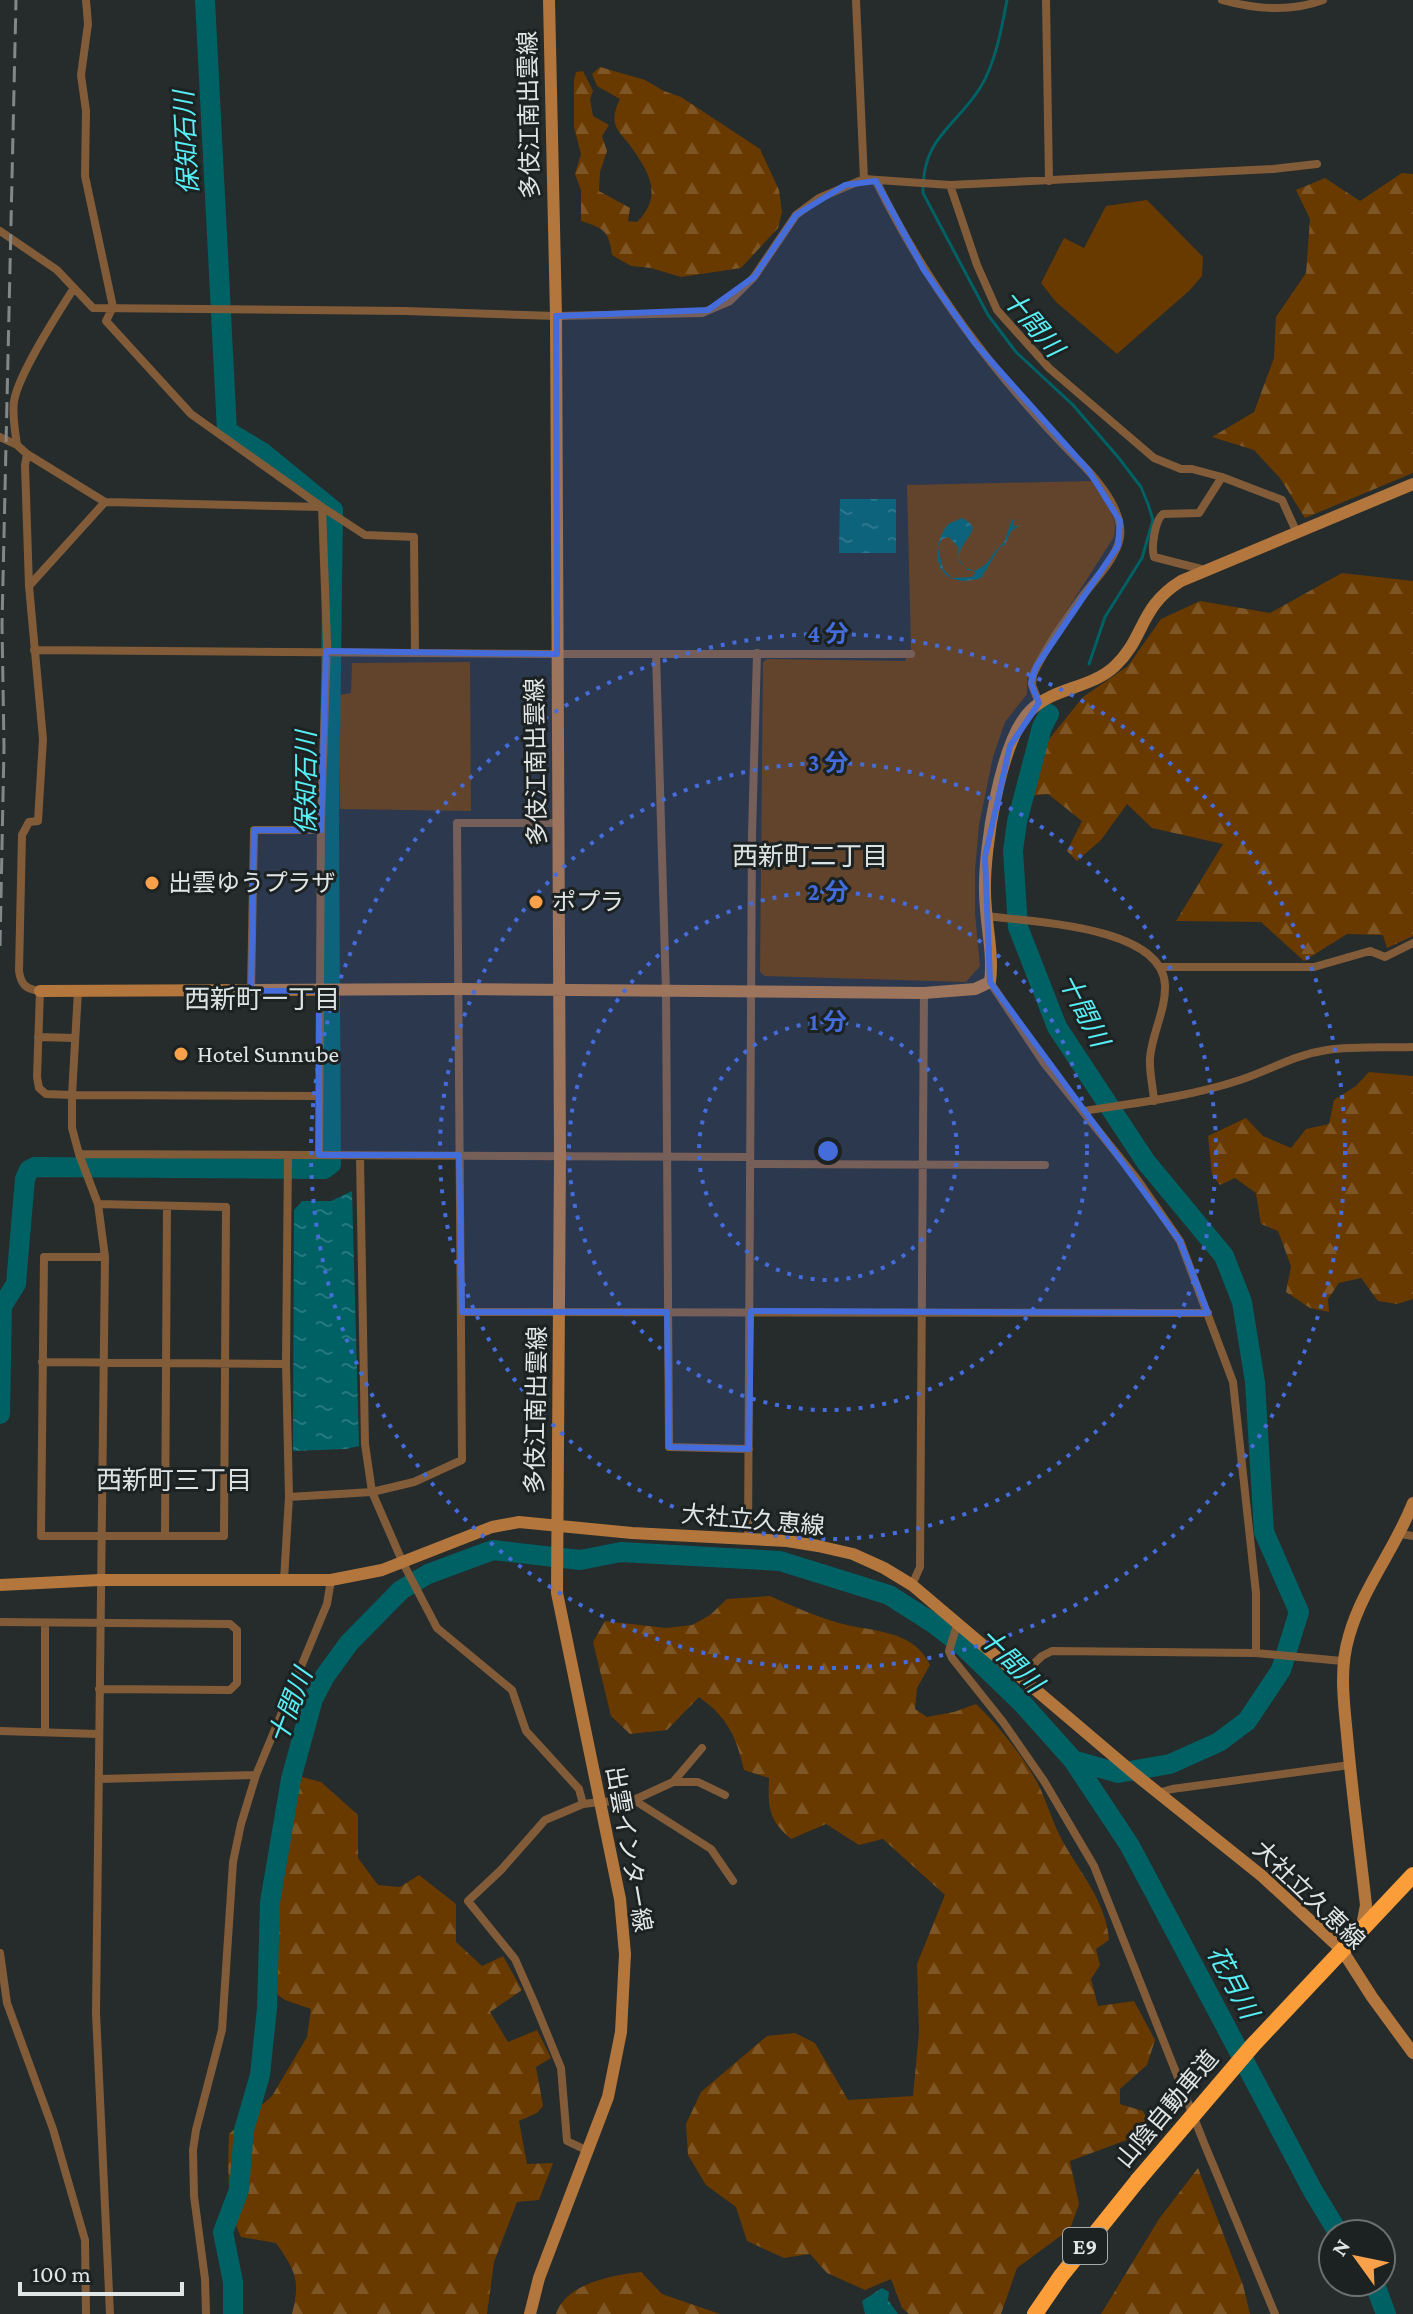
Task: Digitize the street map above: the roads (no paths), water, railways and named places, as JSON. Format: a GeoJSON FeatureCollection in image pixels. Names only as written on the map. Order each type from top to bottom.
{"type":"FeatureCollection","features":[{"type":"Feature","properties":{"kind":"highway","name":"山陰自動車道"},"geometry":{"type":"LineString","coordinates":[[1035,2314],[1061,2276],[1253,2045],[1413,1875]]}},
{"type":"Feature","properties":{"kind":"highway","name":"山陰自動車道"},"geometry":{"type":"LineString","coordinates":[[1044,2314],[1140,2182],[1413,1884]]}},
{"type":"Feature","properties":{"kind":"main road","name":"多伎江南出雲線"},"geometry":{"type":"LineString","coordinates":[[549,0],[556,316],[560,1157],[556,1525]]}},
{"type":"Feature","properties":{"kind":"main road"},"geometry":{"type":"LineString","coordinates":[[40,991],[459,989],[924,993],[975,989],[990,982],[992,969],[986,916],[985,857],[1003,771],[1016,729],[1032,708],[1110,671],[1124,656],[1146,615],[1161,596],[1181,581],[1413,484]]}},
{"type":"Feature","properties":{"kind":"main road"},"geometry":{"type":"LineString","coordinates":[[1342,1950],[1365,1920],[1366,1905],[1342,1661],[1349,1632],[1362,1603],[1407,1535],[1413,1503]]}},
{"type":"Feature","properties":{"kind":"main road","name":"大社立久恵線"},"geometry":{"type":"LineString","coordinates":[[0,1585],[100,1580],[331,1580],[359,1576],[403,1563],[492,1527],[519,1522],[632,1533],[787,1541],[853,1554],[912,1585],[1136,1775],[1262,1876],[1342,1950],[1413,2053]]}},
{"type":"Feature","properties":{"kind":"main road","name":"出雲インター線"},"geometry":{"type":"LineString","coordinates":[[530,2314],[539,2278],[608,2097],[621,2032],[625,1954],[620,1899],[557,1593],[556,1525]]}},
{"type":"Feature","properties":{"kind":"street"},"geometry":{"type":"LineString","coordinates":[[86,0],[88,24],[81,75],[86,111],[85,176],[113,307],[106,321],[191,414],[322,507],[365,535],[414,537],[415,652]]}},
{"type":"Feature","properties":{"kind":"street"},"geometry":{"type":"LineString","coordinates":[[856,0],[864,179]]}},
{"type":"Feature","properties":{"kind":"street"},"geometry":{"type":"LineString","coordinates":[[1046,0],[1049,181]]}},
{"type":"Feature","properties":{"kind":"street"},"geometry":{"type":"LineString","coordinates":[[1222,0],[1240,5],[1279,8],[1323,0]]}},
{"type":"Feature","properties":{"kind":"street"},"geometry":{"type":"LineString","coordinates":[[0,231],[57,270],[93,308],[556,316],[702,313],[730,301],[754,277],[796,215],[819,198],[864,179],[950,185],[1273,169],[1317,164]]}},
{"type":"Feature","properties":{"kind":"street"},"geometry":{"type":"LineString","coordinates":[[876,181],[901,233],[975,343],[1028,409],[1089,471],[1112,503],[1120,521],[1118,546],[1068,617],[1033,675],[1032,685],[1039,703]]}},
{"type":"Feature","properties":{"kind":"street"},"geometry":{"type":"LineString","coordinates":[[950,185],[997,310],[1049,368],[1154,458],[1181,469],[1222,477],[1282,500],[1297,533]]}},
{"type":"Feature","properties":{"kind":"street"},"geometry":{"type":"LineString","coordinates":[[17,445],[13,415],[15,396],[74,288]]}},
{"type":"Feature","properties":{"kind":"street"},"geometry":{"type":"LineString","coordinates":[[0,437],[105,502],[322,507]]}},
{"type":"Feature","properties":{"kind":"street"},"geometry":{"type":"LineString","coordinates":[[27,454],[29,586],[43,739],[38,821],[29,822],[22,835],[19,971],[21,983],[28,990],[40,991],[39,1088],[46,1094],[72,1095],[318,1096]]}},
{"type":"Feature","properties":{"kind":"street"},"geometry":{"type":"LineString","coordinates":[[1206,571],[1156,558],[1152,550],[1159,516],[1199,513],[1222,477]]}},
{"type":"Feature","properties":{"kind":"street"},"geometry":{"type":"LineString","coordinates":[[29,586],[105,502]]}},
{"type":"Feature","properties":{"kind":"street"},"geometry":{"type":"LineString","coordinates":[[319,1155],[321,830],[326,651],[322,507]]}},
{"type":"Feature","properties":{"kind":"street"},"geometry":{"type":"LineString","coordinates":[[34,650],[911,654]]}},
{"type":"Feature","properties":{"kind":"street"},"geometry":{"type":"LineString","coordinates":[[748,1539],[752,834],[757,653]]}},
{"type":"Feature","properties":{"kind":"street"},"geometry":{"type":"LineString","coordinates":[[656,654],[666,991],[669,1447],[749,1449]]}},
{"type":"Feature","properties":{"kind":"street"},"geometry":{"type":"LineString","coordinates":[[289,1497],[372,1492],[414,1482],[462,1460],[457,823],[558,823]]}},
{"type":"Feature","properties":{"kind":"street"},"geometry":{"type":"LineString","coordinates":[[251,991],[254,830],[321,830]]}},
{"type":"Feature","properties":{"kind":"street"},"geometry":{"type":"LineString","coordinates":[[986,916],[1117,937],[1138,946],[1160,967],[1165,982],[1163,1004],[1150,1058],[1154,1101]]}},
{"type":"Feature","properties":{"kind":"street"},"geometry":{"type":"LineString","coordinates":[[1160,967],[1314,967],[1370,951],[1385,957],[1413,943]]}},
{"type":"Feature","properties":{"kind":"street"},"geometry":{"type":"LineString","coordinates":[[990,982],[1044,1063],[1137,1179],[1180,1241],[1233,1382],[1256,1593],[1256,1653]]}},
{"type":"Feature","properties":{"kind":"street"},"geometry":{"type":"LineString","coordinates":[[78,991],[72,1128],[98,1204],[105,1257],[96,2013],[110,2314]]}},
{"type":"Feature","properties":{"kind":"street"},"geometry":{"type":"LineString","coordinates":[[912,1585],[920,1567],[924,993]]}},
{"type":"Feature","properties":{"kind":"street"},"geometry":{"type":"LineString","coordinates":[[38,1037],[75,1038]]}},
{"type":"Feature","properties":{"kind":"street"},"geometry":{"type":"LineString","coordinates":[[1083,1111],[1154,1101],[1241,1080],[1290,1058],[1329,1049],[1413,1047]]}},
{"type":"Feature","properties":{"kind":"street"},"geometry":{"type":"LineString","coordinates":[[79,1154],[667,1157],[923,1165],[1045,1165]]}},
{"type":"Feature","properties":{"kind":"street"},"geometry":{"type":"LineString","coordinates":[[284,1580],[289,1497],[286,1364],[288,1155]]}},
{"type":"Feature","properties":{"kind":"street"},"geometry":{"type":"LineString","coordinates":[[360,1157],[364,1430],[372,1492],[403,1563],[437,1628],[512,1690],[526,1731],[579,1789],[583,1804]]}},
{"type":"Feature","properties":{"kind":"street"},"geometry":{"type":"LineString","coordinates":[[98,1204],[226,1207],[224,1536],[41,1536],[44,1257],[105,1257]]}},
{"type":"Feature","properties":{"kind":"street"},"geometry":{"type":"LineString","coordinates":[[165,1536],[167,1207]]}},
{"type":"Feature","properties":{"kind":"street"},"geometry":{"type":"LineString","coordinates":[[462,1312],[1208,1313]]}},
{"type":"Feature","properties":{"kind":"street"},"geometry":{"type":"LineString","coordinates":[[42,1362],[286,1364]]}},
{"type":"Feature","properties":{"kind":"street"},"geometry":{"type":"LineString","coordinates":[[206,2314],[205,2279],[194,2196],[193,2150],[222,2030],[233,1862],[256,1775],[327,1604],[331,1580]]}},
{"type":"Feature","properties":{"kind":"street"},"geometry":{"type":"LineString","coordinates":[[0,1622],[230,1624],[237,1630],[237,1683],[230,1690],[99,1689]]}},
{"type":"Feature","properties":{"kind":"street"},"geometry":{"type":"LineString","coordinates":[[45,1624],[45,1731]]}},
{"type":"Feature","properties":{"kind":"street"},"geometry":{"type":"LineString","coordinates":[[957,1625],[949,1651],[952,1658],[1003,1722],[1044,1781],[1094,1866],[1275,2314]]}},
{"type":"Feature","properties":{"kind":"street"},"geometry":{"type":"LineString","coordinates":[[1020,1677],[1042,1656],[1052,1651],[1256,1653],[1342,1661]]}},
{"type":"Feature","properties":{"kind":"street"},"geometry":{"type":"LineString","coordinates":[[0,1731],[98,1734]]}},
{"type":"Feature","properties":{"kind":"street"},"geometry":{"type":"LineString","coordinates":[[588,2151],[567,2141],[561,2068],[515,1959],[468,1901],[501,1870],[545,1820],[583,1804],[634,1800],[673,1782],[702,1748]]}},
{"type":"Feature","properties":{"kind":"street"},"geometry":{"type":"LineString","coordinates":[[1158,1793],[1350,1765]]}},
{"type":"Feature","properties":{"kind":"street"},"geometry":{"type":"LineString","coordinates":[[99,1779],[256,1775]]}},
{"type":"Feature","properties":{"kind":"street"},"geometry":{"type":"LineString","coordinates":[[673,1782],[698,1782],[725,1795]]}},
{"type":"Feature","properties":{"kind":"street"},"geometry":{"type":"LineString","coordinates":[[634,1800],[711,1849],[733,1881]]}},
{"type":"Feature","properties":{"kind":"street"},"geometry":{"type":"LineString","coordinates":[[0,1953],[7,2003],[53,2129],[85,2240],[86,2314]]}},
{"type":"Feature","properties":{"kind":"water"},"geometry":{"type":"Polygon","coordinates":[[[840,499],[896,499],[896,553],[839,553],[840,499]]]}},
{"type":"Feature","properties":{"kind":"water"},"geometry":{"type":"Polygon","coordinates":[[[962,518],[973,527],[960,553],[959,559],[965,567],[959,561],[958,547],[949,537],[942,539],[938,547],[948,524],[962,518]]]}},
{"type":"Feature","properties":{"kind":"water"},"geometry":{"type":"Polygon","coordinates":[[[1012,519],[1013,527],[1021,525],[1011,531],[1005,545],[1000,547],[981,578],[967,581],[955,579],[972,577],[976,572],[965,567],[974,571],[989,561],[996,550],[1004,543],[1012,519]]]}},
{"type":"Feature","properties":{"kind":"water"},"geometry":{"type":"Polygon","coordinates":[[[938,547],[943,569],[951,577],[940,568],[938,547]]]}},
{"type":"Feature","properties":{"kind":"water"},"geometry":{"type":"Polygon","coordinates":[[[352,1191],[359,1446],[293,1451],[294,1210],[302,1201],[331,1201],[352,1191]]]}},
{"type":"Feature","properties":{"kind":"water"},"geometry":{"type":"Polygon","coordinates":[[[882,2288],[889,2292],[888,2300],[898,2314],[865,2314],[862,2301],[882,2288]]]}},
{"type":"Feature","properties":{"kind":"waterway","name":"保知石川"},"geometry":{"type":"LineString","coordinates":[[0,1414],[2,1306],[16,1284],[25,1179],[29,1170],[35,1167],[324,1169],[331,1164],[329,829],[333,510],[262,452],[227,431],[205,0]]}},
{"type":"Feature","properties":{"kind":"waterway","name":"十間川"},"geometry":{"type":"LineString","coordinates":[[1007,0],[990,68],[970,102],[934,146],[924,174],[923,193],[988,315],[1016,352],[1073,405],[1118,457],[1141,487],[1148,504],[1153,520],[1142,558],[1105,617],[1089,664]]}},
{"type":"Feature","properties":{"kind":"waterway","name":"十間川"},"geometry":{"type":"LineString","coordinates":[[1049,714],[1042,727],[1017,822],[1013,851],[1018,927],[1057,1027],[1146,1162],[1224,1256],[1242,1302],[1255,1382],[1264,1532],[1299,1612],[1281,1670],[1247,1721],[1219,1742],[1170,1764],[1118,1773],[1073,1760]]}},
{"type":"Feature","properties":{"kind":"waterway","name":"十間川"},"geometry":{"type":"LineString","coordinates":[[233,2314],[233,2282],[223,2232],[239,2190],[244,2130],[260,2075],[267,2008],[270,1902],[291,1779],[313,1699],[349,1643],[401,1590],[428,1574],[493,1550],[580,1560],[621,1552],[780,1561],[889,1595],[963,1646],[1022,1703],[1073,1760],[1130,1846],[1329,2218]]}},
{"type":"Feature","properties":{"kind":"waterway","name":"花月川"},"geometry":{"type":"LineString","coordinates":[[1380,2298],[1386,2314]]}},
{"type":"Feature","properties":{"kind":"railway"},"geometry":{"type":"LineString","coordinates":[[0,946],[4,747],[2,624],[16,0]]}},
{"type":"Feature","properties":{"kind":"place","name":"出雲ゆうプラザ"},"geometry":{"type":"Point","coordinates":[152,883]}},
{"type":"Feature","properties":{"kind":"place","name":"ポプラ"},"geometry":{"type":"Point","coordinates":[536,902]}},
{"type":"Feature","properties":{"kind":"place","name":"Hotel Sunnube"},"geometry":{"type":"Point","coordinates":[181,1054]}},
{"type":"Feature","properties":{"kind":"district","name":"西新町二丁目"},"geometry":{"type":"Point","coordinates":[810,856]}},
{"type":"Feature","properties":{"kind":"district","name":"西新町一丁目"},"geometry":{"type":"Point","coordinates":[262,999]}},
{"type":"Feature","properties":{"kind":"district","name":"西新町三丁目"},"geometry":{"type":"Point","coordinates":[174,1480]}}]}
